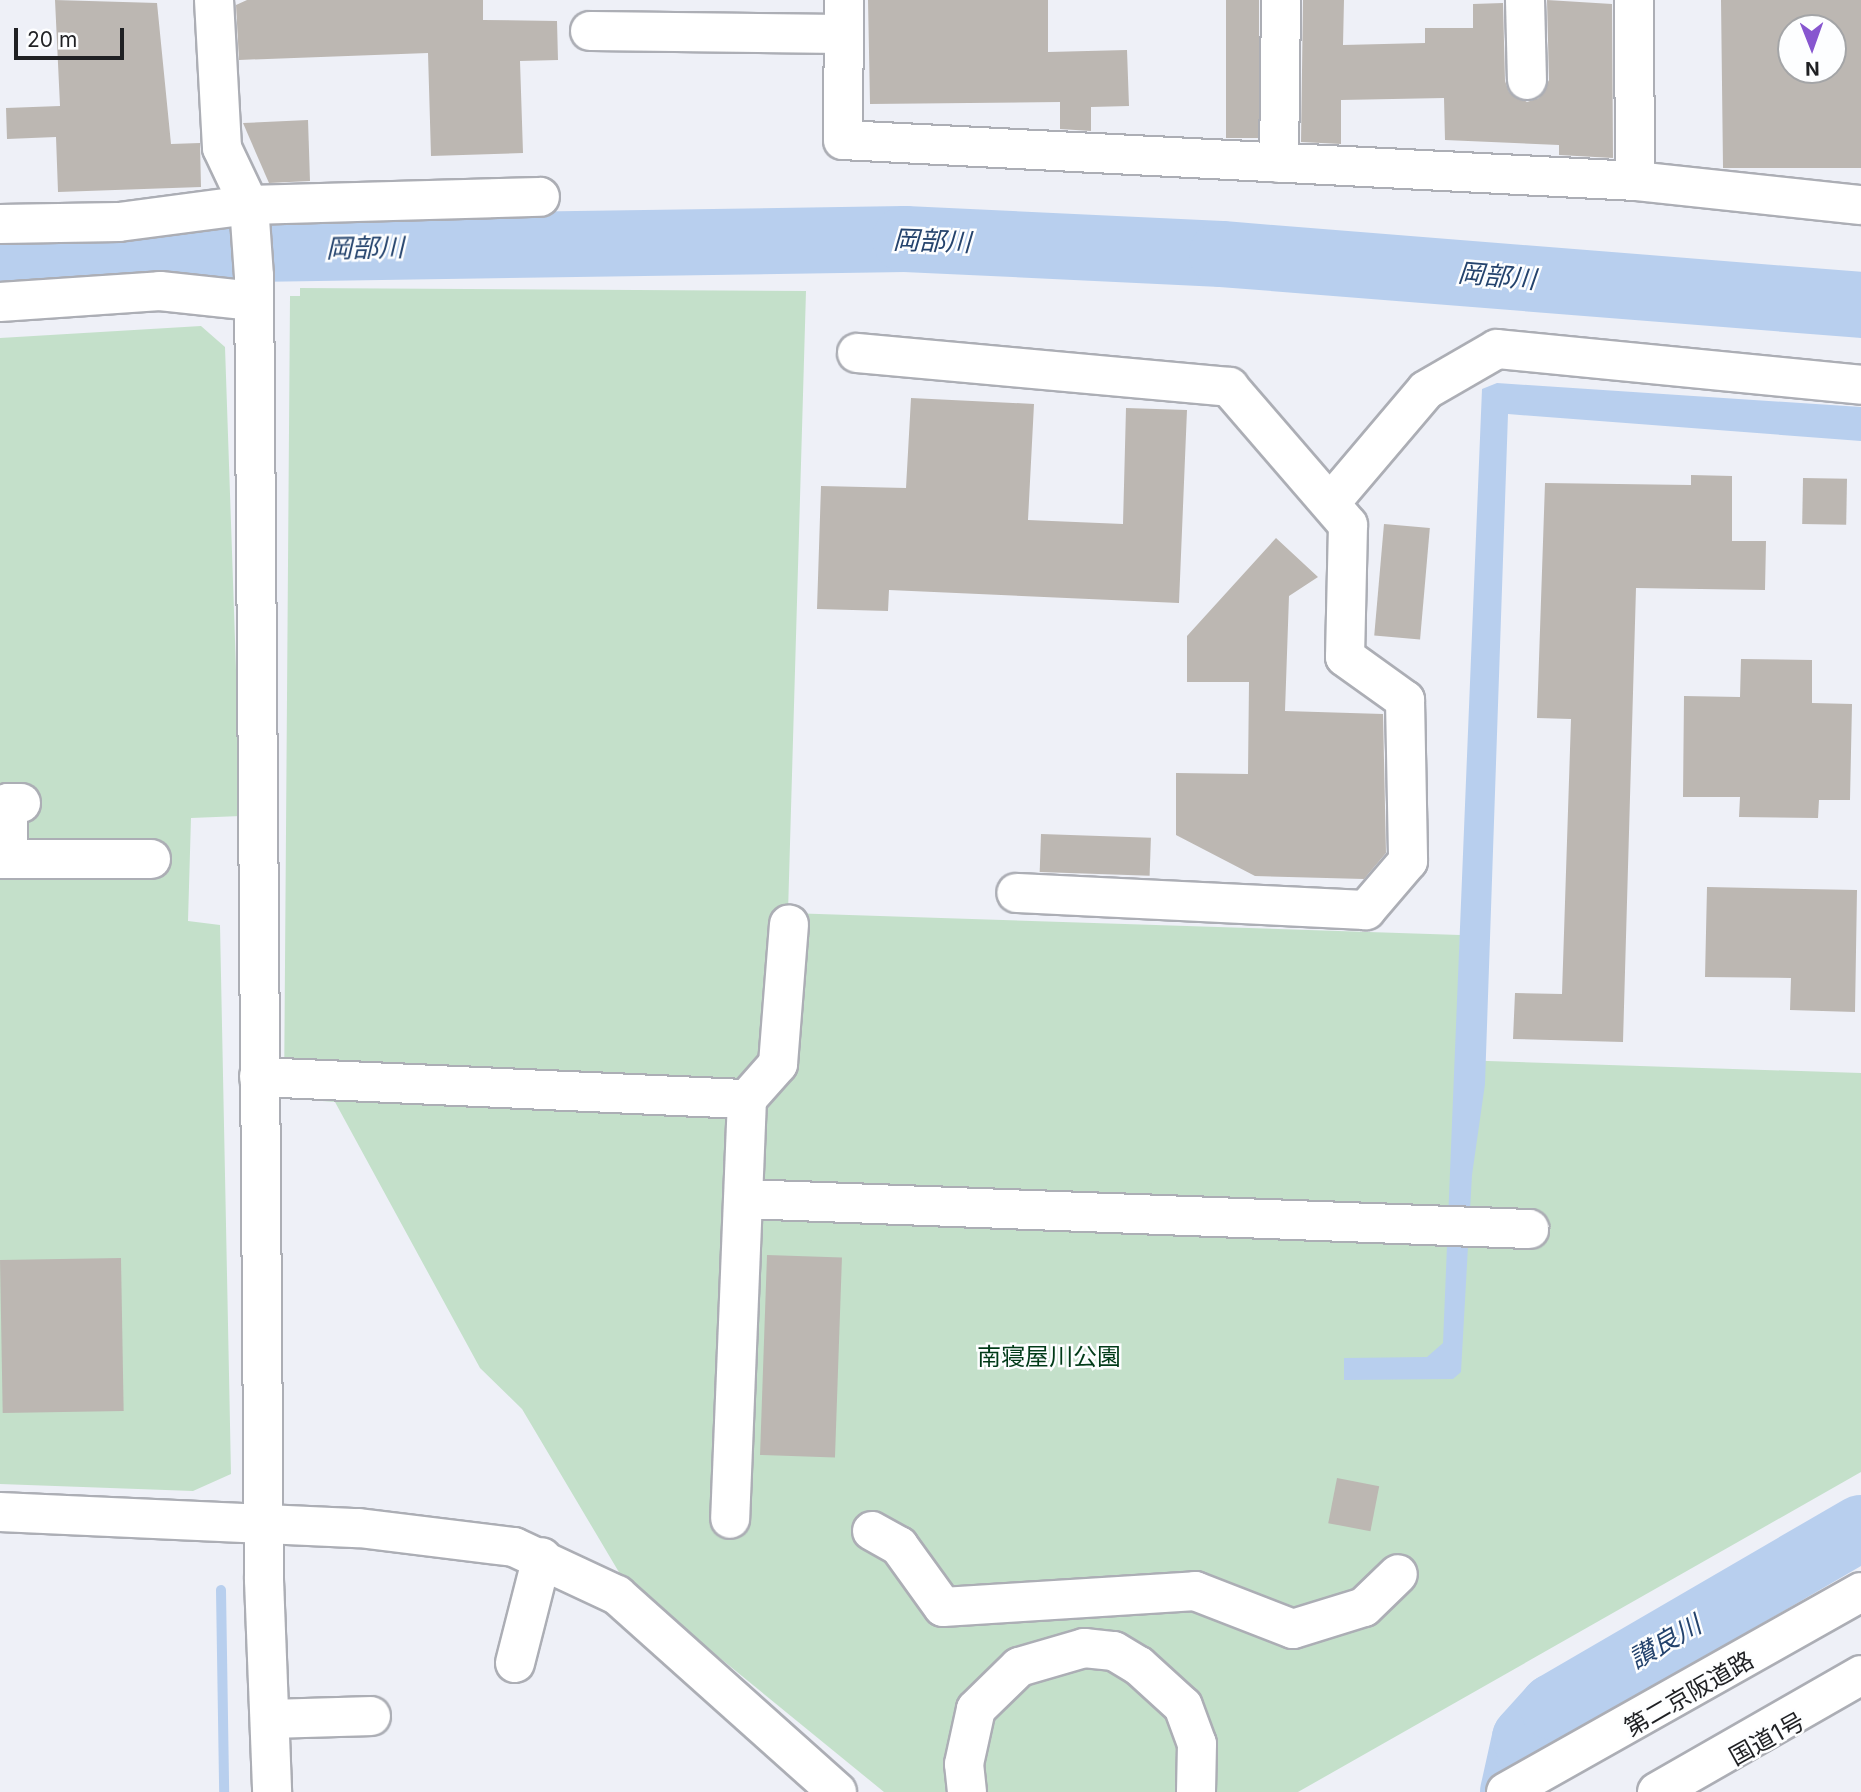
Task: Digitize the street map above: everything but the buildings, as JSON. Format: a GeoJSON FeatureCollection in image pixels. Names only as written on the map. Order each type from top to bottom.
{"type":"FeatureCollection","features":[{"type":"Feature","properties":{"kind":"main road"},"geometry":{"type":"LineString","coordinates":[[214,0],[222,148],[251,213],[254,288],[264,1527],[272,1719],[272,1792]]}},
{"type":"Feature","properties":{"kind":"main road"},"geometry":{"type":"LineString","coordinates":[[1279,163],[1282,0]]}},
{"type":"Feature","properties":{"kind":"main road"},"geometry":{"type":"LineString","coordinates":[[1525,0],[1527,80]]}},
{"type":"Feature","properties":{"kind":"main road"},"geometry":{"type":"LineString","coordinates":[[1634,0],[1635,181]]}},
{"type":"Feature","properties":{"kind":"main road"},"geometry":{"type":"LineString","coordinates":[[590,31],[696,16],[844,17],[843,140],[1635,181],[1861,205]]}},
{"type":"Feature","properties":{"kind":"main road"},"geometry":{"type":"LineString","coordinates":[[0,224],[119,222],[540,197]]}},
{"type":"Feature","properties":{"kind":"main road"},"geometry":{"type":"LineString","coordinates":[[0,302],[160,291],[254,288]]}},
{"type":"Feature","properties":{"kind":"main road"},"geometry":{"type":"LineString","coordinates":[[1332,500],[1426,390],[1497,349],[1861,385]]}},
{"type":"Feature","properties":{"kind":"main road"},"geometry":{"type":"LineString","coordinates":[[857,353],[1229,387],[1332,500],[1348,525],[1345,657],[1405,700],[1408,861],[1366,910],[1016,893]]}},
{"type":"Feature","properties":{"kind":"main road"},"geometry":{"type":"LineString","coordinates":[[21,803],[8,803],[4,859],[151,859]]}},
{"type":"Feature","properties":{"kind":"main road"},"geometry":{"type":"LineString","coordinates":[[730,1519],[761,1200],[747,1099],[778,1064],[789,924]]}},
{"type":"Feature","properties":{"kind":"main road"},"geometry":{"type":"LineString","coordinates":[[259,1077],[747,1099]]}},
{"type":"Feature","properties":{"kind":"main road"},"geometry":{"type":"LineString","coordinates":[[761,1200],[1529,1229]]}},
{"type":"Feature","properties":{"kind":"main road"},"geometry":{"type":"LineString","coordinates":[[0,1512],[445,1535],[542,1557],[617,1595],[837,1792]]}},
{"type":"Feature","properties":{"kind":"main road"},"geometry":{"type":"LineString","coordinates":[[872,1531],[899,1546],[943,1608],[1195,1591],[1293,1629],[1364,1608],[1398,1574]]}},
{"type":"Feature","properties":{"kind":"main road"},"geometry":{"type":"LineString","coordinates":[[515,1663],[542,1557]]}},
{"type":"Feature","properties":{"kind":"main road"},"geometry":{"type":"LineString","coordinates":[[1506,1792],[1861,1594]]}},
{"type":"Feature","properties":{"kind":"main road","name":"第二京阪道路"},"geometry":{"type":"LineString","coordinates":[[1518,1792],[1861,1594]]}},
{"type":"Feature","properties":{"kind":"main road"},"geometry":{"type":"LineString","coordinates":[[1082,1599],[1084,1648]]}},
{"type":"Feature","properties":{"kind":"main road"},"geometry":{"type":"LineString","coordinates":[[967,1792],[964,1764],[976,1709],[1019,1668],[1084,1648],[1114,1651],[1139,1666],[1183,1706],[1197,1744],[1196,1792]]}},
{"type":"Feature","properties":{"kind":"main road"},"geometry":{"type":"LineString","coordinates":[[1657,1792],[1861,1675]]}},
{"type":"Feature","properties":{"kind":"main road","name":"国道1号"},"geometry":{"type":"LineString","coordinates":[[1673,1792],[1861,1686]]}},
{"type":"Feature","properties":{"kind":"main road"},"geometry":{"type":"LineString","coordinates":[[272,1719],[371,1716]]}},
{"type":"Feature","properties":{"kind":"green space","name":"南寝屋川公園"},"geometry":{"type":"Polygon","coordinates":[[[300,288],[806,291],[788,913],[1460,935],[1458,1060],[1861,1073],[1861,1472],[1298,1792],[884,1792],[623,1579],[522,1409],[480,1368],[335,1102],[284,1098],[290,296],[300,296],[300,288]]]}},
{"type":"Feature","properties":{"kind":"green space"},"geometry":{"type":"Polygon","coordinates":[[[201,326],[225,347],[241,816],[191,818],[188,921],[220,925],[231,1474],[193,1491],[0,1484],[0,338],[201,326]]]}},
{"type":"Feature","properties":{"kind":"water"},"geometry":{"type":"Polygon","coordinates":[[[1497,383],[1861,407],[1861,441],[1508,414],[1485,1084],[1472,1175],[1461,1372],[1453,1379],[1344,1380],[1344,1358],[1427,1357],[1443,1343],[1482,389],[1497,383]]]}},
{"type":"Feature","properties":{"kind":"waterway","name":"岡部川"},"geometry":{"type":"LineString","coordinates":[[0,253],[905,239],[1222,254],[1861,305]]}},
{"type":"Feature","properties":{"kind":"waterway","name":"讃良川"},"geometry":{"type":"LineString","coordinates":[[1513,1792],[1525,1738],[1553,1707],[1861,1528]]}},
{"type":"Feature","properties":{"kind":"waterway"},"geometry":{"type":"LineString","coordinates":[[221,1590],[224,1792]]}}]}
